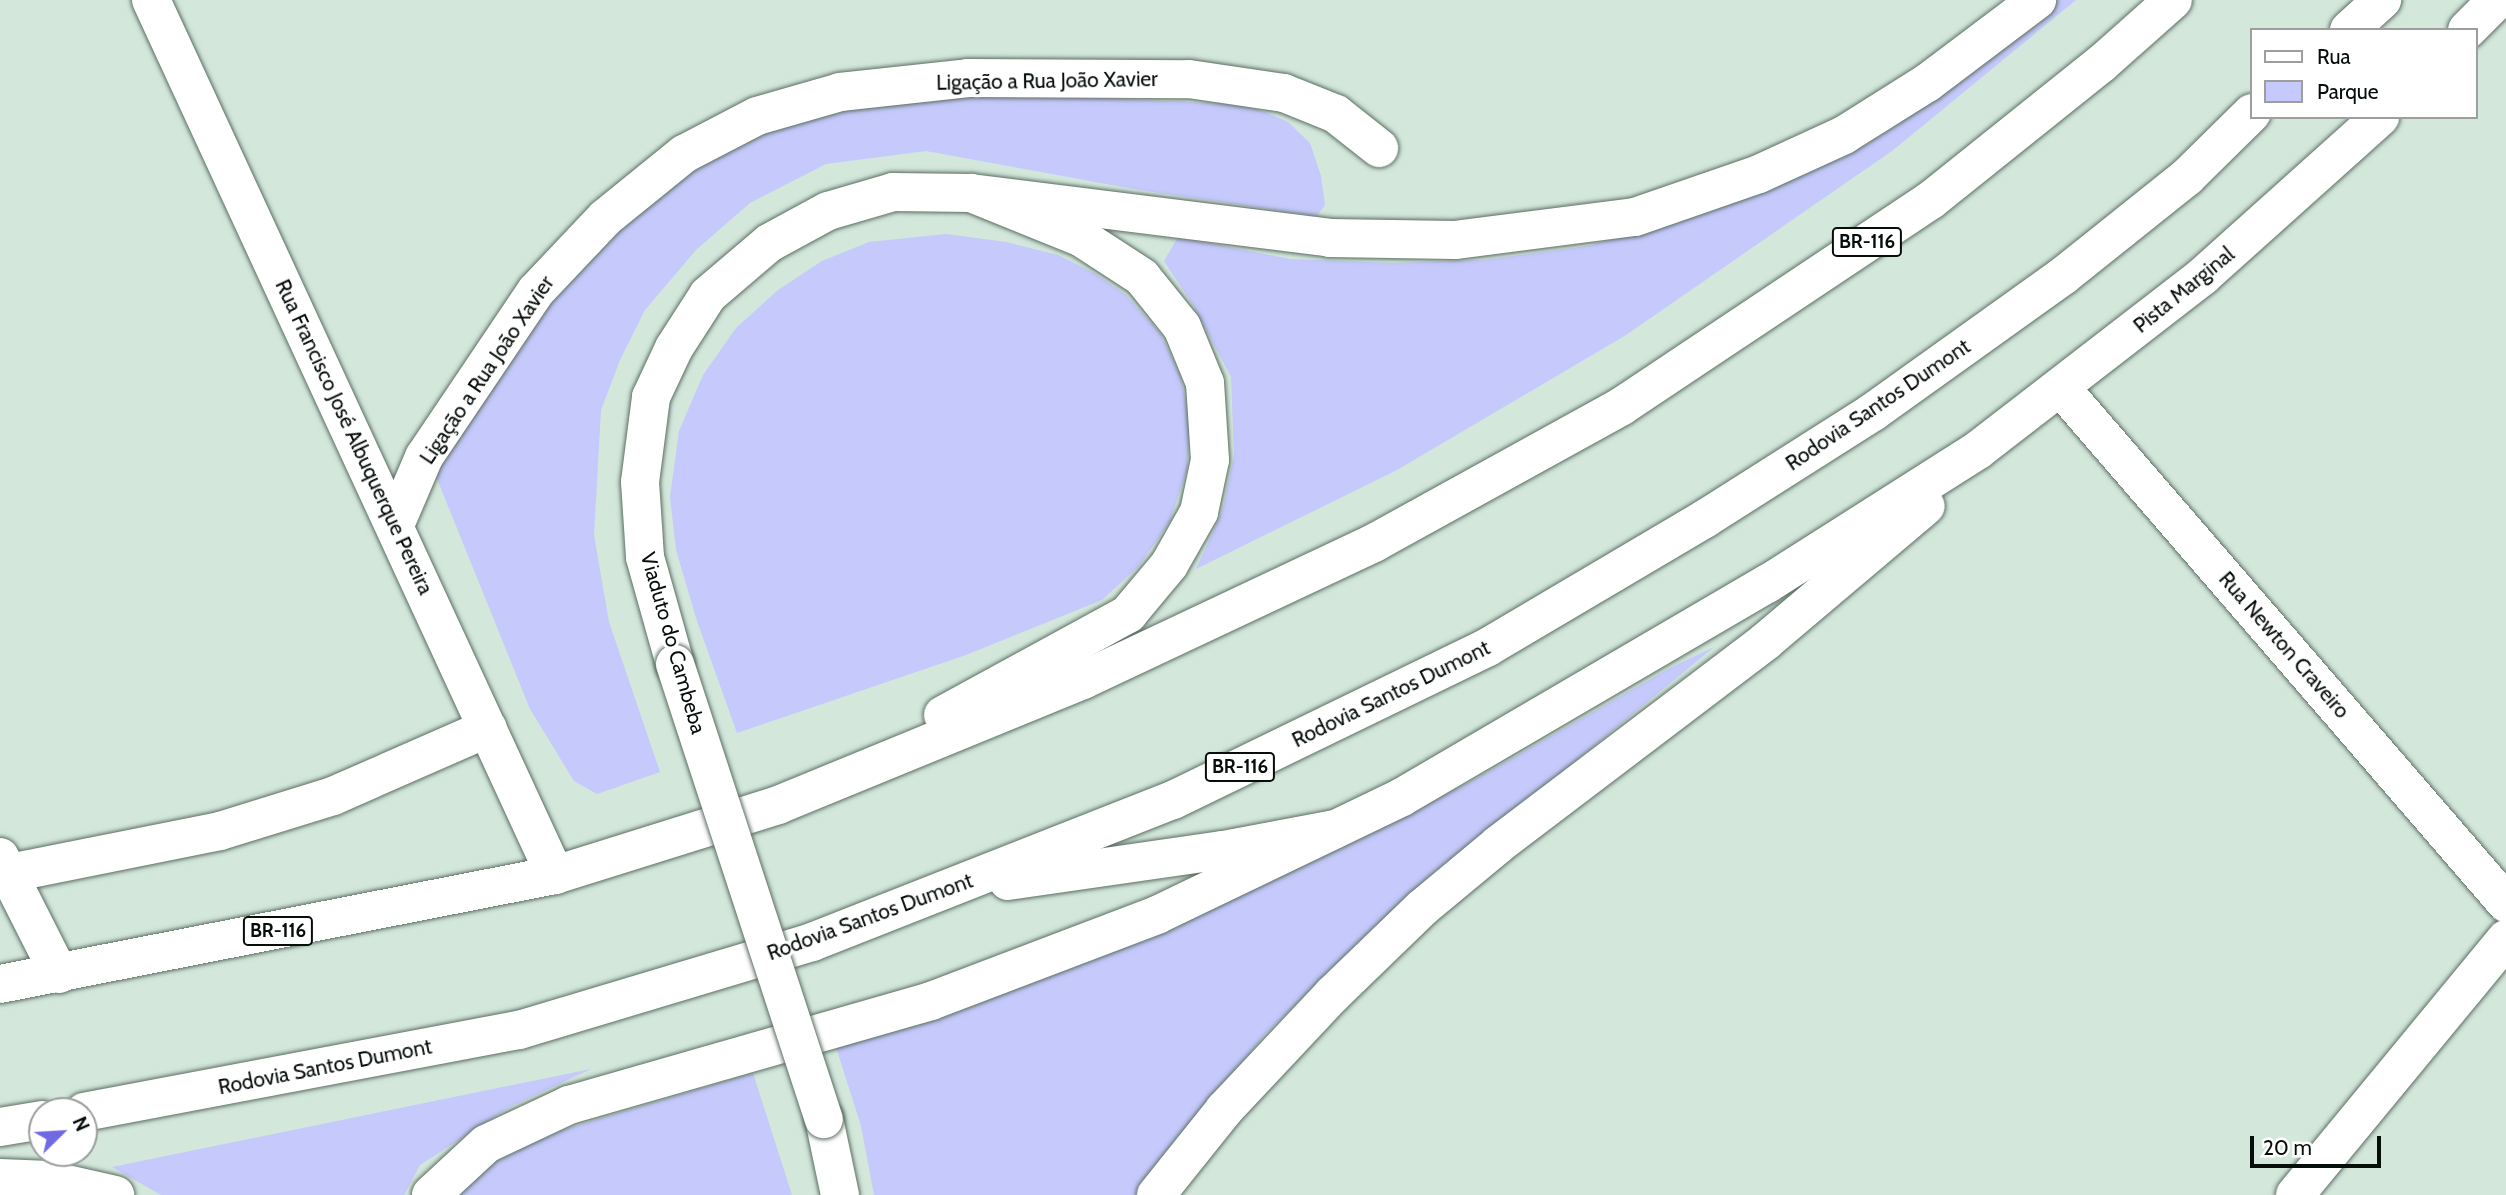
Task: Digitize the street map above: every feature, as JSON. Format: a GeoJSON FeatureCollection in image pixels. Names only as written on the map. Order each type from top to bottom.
{"type":"FeatureCollection","features":[{"type":"Feature","properties":{"kind":"main road","name":"Rua Francisco José Albuquerque Pereira"},"geometry":{"type":"LineString","coordinates":[[151,0],[555,875]]}},
{"type":"Feature","properties":{"kind":"main road","name":"Viaduto do Cambeba"},"geometry":{"type":"LineString","coordinates":[[840,1195],[824,1119],[675,664],[645,557],[640,482],[651,397],[674,348],[708,295],[769,243],[828,211],[894,192],[971,192],[1330,238],[1455,240],[1635,217],[1759,174],[1844,135],[1927,83],[2037,0]]}},
{"type":"Feature","properties":{"kind":"main road"},"geometry":{"type":"LineString","coordinates":[[2101,64],[2138,0]]}},
{"type":"Feature","properties":{"kind":"main road","name":"BR-116"},"geometry":{"type":"LineString","coordinates":[[0,984],[555,875],[778,805],[1083,680],[1374,543],[1622,406],[1931,200],[2101,64],[2173,0]]}},
{"type":"Feature","properties":{"kind":"main road"},"geometry":{"type":"LineString","coordinates":[[2350,28],[2382,0]]}},
{"type":"Feature","properties":{"kind":"main road"},"geometry":{"type":"LineString","coordinates":[[2470,28],[2497,0]]}},
{"type":"Feature","properties":{"kind":"main road","name":"Ligação a Rua João Xavier"},"geometry":{"type":"LineString","coordinates":[[395,525],[424,457],[536,291],[605,219],[684,154],[757,116],[839,92],[968,78],[1189,79],[1284,93],[1336,114],[1379,148]]}},
{"type":"Feature","properties":{"kind":"main road","name":"Rodovia Santos Dumont"},"geometry":{"type":"LineString","coordinates":[[98,1109],[519,1030],[811,942],[1173,800],[1488,647],[1706,517],[1872,412],[2063,276],[2187,177],[2250,115]]}},
{"type":"Feature","properties":{"kind":"main road","name":"Pista Marginal"},"geometry":{"type":"LineString","coordinates":[[1978,450],[2203,276],[2378,119]]}},
{"type":"Feature","properties":{"kind":"main road"},"geometry":{"type":"LineString","coordinates":[[778,805],[1128,614],[1169,565],[1199,512],[1210,460],[1205,383],[1182,327],[1142,277],[1082,238],[971,192]]}},
{"type":"Feature","properties":{"kind":"main road","name":"Rua Newton Craveiro"},"geometry":{"type":"LineString","coordinates":[[2061,388],[2506,902]]}},
{"type":"Feature","properties":{"kind":"main road"},"geometry":{"type":"LineString","coordinates":[[431,1195],[486,1144],[569,1105],[931,1001],[1157,915],[1286,856],[1402,797],[1645,658],[1978,450]]}},
{"type":"Feature","properties":{"kind":"main road"},"geometry":{"type":"LineString","coordinates":[[1156,1195],[1232,1101],[1332,995],[1422,908],[1499,844],[1776,633],[1919,513],[1978,450]]}},
{"type":"Feature","properties":{"kind":"main road"},"geometry":{"type":"LineString","coordinates":[[59,974],[3,868],[220,831],[333,796],[488,728]]}},
{"type":"Feature","properties":{"kind":"main road"},"geometry":{"type":"LineString","coordinates":[[947,890],[1224,850],[1335,829]]}},
{"type":"Feature","properties":{"kind":"main road"},"geometry":{"type":"LineString","coordinates":[[2295,1195],[2506,939]]}},
{"type":"Feature","properties":{"kind":"main road"},"geometry":{"type":"LineString","coordinates":[[0,1127],[28,1122]]}},
{"type":"Feature","properties":{"kind":"main road"},"geometry":{"type":"LineString","coordinates":[[0,1178],[49,1180],[115,1195]]}},
{"type":"Feature","properties":{"kind":"green space"},"geometry":{"type":"Polygon","coordinates":[[[2059,0],[2076,0],[1892,151],[1626,335],[1397,470],[1196,569],[1222,512],[1234,455],[1231,377],[1193,305],[1164,261],[1178,237],[1290,259],[1394,263],[1482,260],[1587,246],[1675,223],[2043,14],[2059,0]]]}},
{"type":"Feature","properties":{"kind":"green space"},"geometry":{"type":"Polygon","coordinates":[[[1031,95],[1233,104],[1265,112],[1288,122],[1310,143],[1321,176],[1325,205],[1317,216],[1139,190],[926,151],[826,164],[750,203],[696,250],[645,310],[620,360],[601,410],[594,535],[609,622],[660,772],[597,794],[574,781],[530,709],[431,464],[505,357],[624,214],[766,120],[925,98],[1031,95]]]}},
{"type":"Feature","properties":{"kind":"green space"},"geometry":{"type":"Polygon","coordinates":[[[946,234],[1006,242],[1058,255],[1094,273],[1125,294],[1160,333],[1180,374],[1190,422],[1187,470],[1170,521],[1139,566],[1102,600],[966,655],[737,733],[697,621],[676,550],[670,497],[679,431],[703,375],[736,328],[778,290],[822,261],[869,242],[946,234]]]}},
{"type":"Feature","properties":{"kind":"green space"},"geometry":{"type":"Polygon","coordinates":[[[1714,647],[1395,910],[1265,1034],[1138,1195],[874,1195],[861,1126],[835,1044],[1315,859],[1472,781],[1670,668],[1714,647]]]}},
{"type":"Feature","properties":{"kind":"green space"},"geometry":{"type":"Polygon","coordinates":[[[591,1069],[508,1108],[420,1165],[404,1195],[161,1195],[112,1167],[591,1069]]]}},
{"type":"Feature","properties":{"kind":"green space"},"geometry":{"type":"Polygon","coordinates":[[[753,1073],[792,1195],[459,1195],[490,1163],[548,1134],[753,1073]]]}}]}
